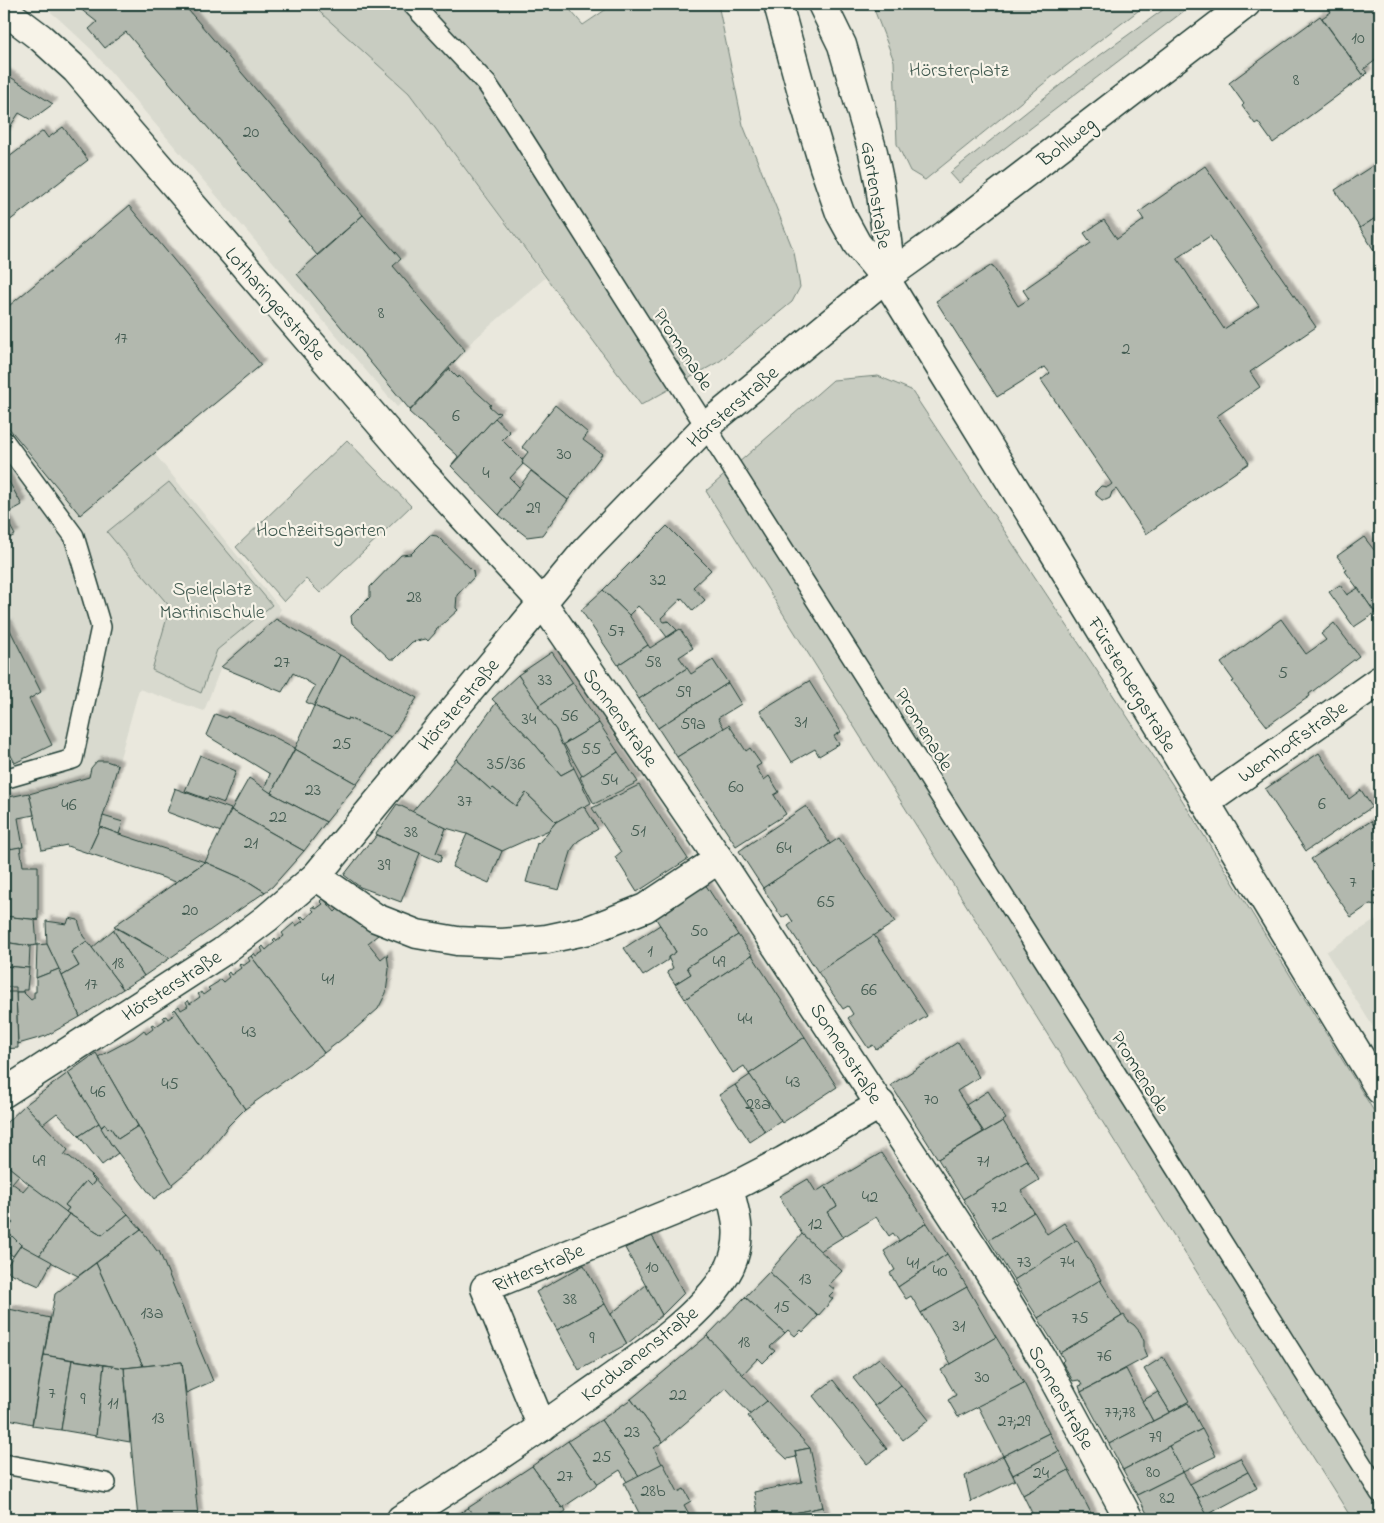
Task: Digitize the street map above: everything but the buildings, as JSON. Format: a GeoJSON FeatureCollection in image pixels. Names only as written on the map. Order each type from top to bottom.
{"type":"FeatureCollection","features":[{"type":"Feature","properties":{"kind":"street","name":"Gartenstraße"},"geometry":{"type":"LineString","coordinates":[[778,4],[806,107],[840,212],[857,244],[885,278]]}},
{"type":"Feature","properties":{"kind":"street","name":"Gartenstraße"},"geometry":{"type":"LineString","coordinates":[[822,4],[842,46],[873,152],[880,185],[888,249],[885,278]]}},
{"type":"Feature","properties":{"kind":"street","name":"Bohlweg"},"geometry":{"type":"LineString","coordinates":[[885,278],[1246,4]]}},
{"type":"Feature","properties":{"kind":"street","name":"Lotharingerstraße"},"geometry":{"type":"LineString","coordinates":[[4,10],[41,38],[76,70],[421,471],[542,602]]}},
{"type":"Feature","properties":{"kind":"street","name":"Hörsterstraße"},"geometry":{"type":"LineString","coordinates":[[4,1093],[222,952],[267,918],[316,876],[586,550],[706,426],[885,278]]}},
{"type":"Feature","properties":{"kind":"street","name":"Fürstenbergstraße"},"geometry":{"type":"LineString","coordinates":[[885,278],[1044,536],[1211,797],[1380,1090]]}},
{"type":"Feature","properties":{"kind":"street","name":"Sonnenstraße"},"geometry":{"type":"LineString","coordinates":[[542,602],[720,859],[977,1253],[1042,1358],[1129,1519]]}},
{"type":"Feature","properties":{"kind":"street","name":"Wemhoffstraße"},"geometry":{"type":"LineString","coordinates":[[1211,797],[1380,680]]}},
{"type":"Feature","properties":{"kind":"street"},"geometry":{"type":"LineString","coordinates":[[316,876],[376,918],[417,934],[457,941],[502,943],[547,939],[588,930],[646,908],[720,859]]}},
{"type":"Feature","properties":{"kind":"street"},"geometry":{"type":"LineString","coordinates":[[729,1189],[783,1161],[881,1104]]}},
{"type":"Feature","properties":{"kind":"street","name":"Ritterstraße"},"geometry":{"type":"LineString","coordinates":[[542,1427],[484,1288],[729,1189]]}},
{"type":"Feature","properties":{"kind":"street","name":"Korduanenstraße"},"geometry":{"type":"LineString","coordinates":[[401,1519],[459,1483],[627,1367],[697,1310],[716,1288],[730,1266],[738,1235],[737,1217],[729,1189]]}},
{"type":"Feature","properties":{"kind":"lane","name":"Promenade"},"geometry":{"type":"LineString","coordinates":[[412,4],[487,84],[521,135],[1380,1493]]}},
{"type":"Feature","properties":{"kind":"lane"},"geometry":{"type":"LineString","coordinates":[[4,441],[74,536],[101,626],[73,759],[4,779]]}},
{"type":"Feature","properties":{"kind":"lane"},"geometry":{"type":"LineString","coordinates":[[4,1464],[106,1483]]}},
{"type":"Feature","properties":{"kind":"shaded area"},"geometry":{"type":"Polygon","coordinates":[[[41,4],[311,4],[409,93],[545,278],[397,407],[92,50],[41,4]]]}},
{"type":"Feature","properties":{"kind":"shaded area"},"geometry":{"type":"Polygon","coordinates":[[[4,422],[80,514],[154,453],[281,609],[276,619],[221,667],[204,711],[139,689],[118,765],[106,761],[97,761],[91,768],[89,777],[4,798],[4,422]]]}},
{"type":"Feature","properties":{"kind":"shaded area"},"geometry":{"type":"Polygon","coordinates":[[[1380,917],[1380,1038],[1326,952],[1380,917]]]}},
{"type":"Feature","properties":{"kind":"green space"},"geometry":{"type":"Polygon","coordinates":[[[311,4],[565,4],[583,25],[614,4],[718,4],[743,125],[794,252],[800,287],[792,302],[720,361],[641,405],[409,93],[311,4]]]}},
{"type":"Feature","properties":{"kind":"green space","name":"Hörsterplatz"},"geometry":{"type":"Polygon","coordinates":[[[872,4],[1147,4],[1053,76],[925,180],[910,171],[897,144],[894,61],[872,4]]]}},
{"type":"Feature","properties":{"kind":"green space"},"geometry":{"type":"Polygon","coordinates":[[[1171,4],[1193,4],[959,183],[950,173],[1074,74],[1171,4]]]}},
{"type":"Feature","properties":{"kind":"green space"},"geometry":{"type":"Polygon","coordinates":[[[878,376],[911,390],[1176,790],[1380,1121],[1380,1519],[1352,1519],[706,491],[833,380],[878,376]]]}},
{"type":"Feature","properties":{"kind":"green space","name":"Hochzeitsgarten"},"geometry":{"type":"Polygon","coordinates":[[[347,440],[411,506],[320,593],[306,579],[284,602],[236,547],[347,440]]]}},
{"type":"Feature","properties":{"kind":"green space","name":"Spielplatz Martinischule"},"geometry":{"type":"Polygon","coordinates":[[[169,482],[272,605],[217,650],[201,693],[152,670],[170,607],[107,532],[169,482]]]}}]}
